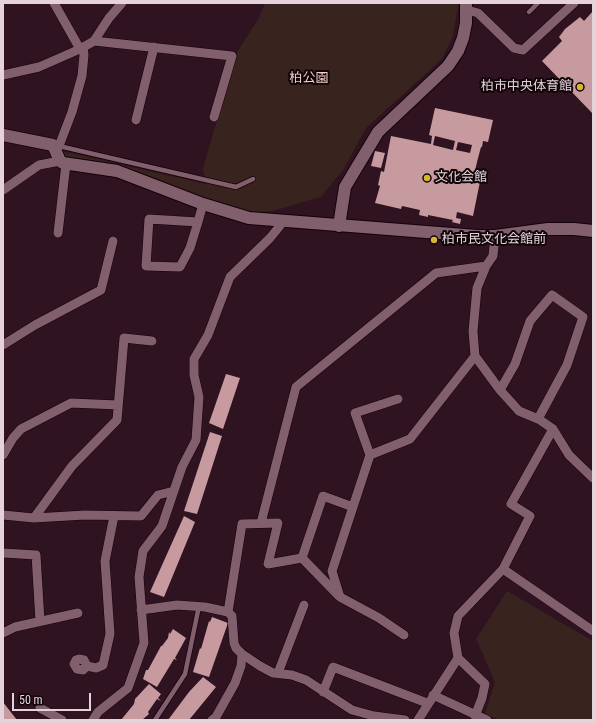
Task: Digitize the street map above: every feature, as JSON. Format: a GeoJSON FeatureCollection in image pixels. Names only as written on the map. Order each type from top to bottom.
{"type":"FeatureCollection","features":[{"type":"Feature","properties":{"kind":"street"},"geometry":{"type":"LineString","coordinates":[[54,3],[84,55],[82,76],[72,112],[56,146],[63,162],[58,233]]}},
{"type":"Feature","properties":{"kind":"street"},"geometry":{"type":"LineString","coordinates":[[3,75],[39,67],[94,41],[114,10],[122,3]]}},
{"type":"Feature","properties":{"kind":"street"},"geometry":{"type":"LineString","coordinates":[[339,226],[345,187],[378,132],[450,62],[463,38],[466,6],[478,13],[514,48],[523,50],[574,3]]}},
{"type":"Feature","properties":{"kind":"street"},"geometry":{"type":"LineString","coordinates":[[94,41],[232,56],[214,117]]}},
{"type":"Feature","properties":{"kind":"street"},"geometry":{"type":"LineString","coordinates":[[136,120],[154,47]]}},
{"type":"Feature","properties":{"kind":"street"},"geometry":{"type":"LineString","coordinates":[[3,135],[56,146]]}},
{"type":"Feature","properties":{"kind":"street"},"geometry":{"type":"LineString","coordinates":[[3,190],[39,165],[63,162],[117,171],[204,204],[241,216],[283,222],[496,236],[548,229],[593,231]]}},
{"type":"Feature","properties":{"kind":"street"},"geometry":{"type":"LineString","coordinates":[[198,222],[149,219],[146,266],[180,268],[190,248],[204,204]]}},
{"type":"Feature","properties":{"kind":"street"},"geometry":{"type":"LineString","coordinates":[[93,720],[98,712],[128,688],[144,643],[139,577],[142,550],[162,526],[182,467],[196,440],[199,397],[194,375],[194,359],[208,335],[230,277],[270,238],[283,222]]}},
{"type":"Feature","properties":{"kind":"street"},"geometry":{"type":"LineString","coordinates":[[496,236],[493,256],[486,266],[477,288],[473,331],[475,356],[500,390],[520,412],[538,419],[553,429],[569,455],[593,478]]}},
{"type":"Feature","properties":{"kind":"street"},"geometry":{"type":"LineString","coordinates":[[3,345],[35,325],[101,290],[113,241]]}},
{"type":"Feature","properties":{"kind":"street"},"geometry":{"type":"LineString","coordinates":[[261,523],[296,387],[436,273],[486,266]]}},
{"type":"Feature","properties":{"kind":"street"},"geometry":{"type":"LineString","coordinates":[[500,390],[515,364],[530,321],[552,295],[583,317],[567,365],[538,419]]}},
{"type":"Feature","properties":{"kind":"street"},"geometry":{"type":"LineString","coordinates":[[34,518],[72,466],[116,420],[124,338],[152,342]]}},
{"type":"Feature","properties":{"kind":"street"},"geometry":{"type":"LineString","coordinates":[[370,455],[410,439],[475,356]]}},
{"type":"Feature","properties":{"kind":"street"},"geometry":{"type":"LineString","coordinates":[[340,597],[332,571],[370,455],[355,413],[398,399]]}},
{"type":"Feature","properties":{"kind":"street"},"geometry":{"type":"LineString","coordinates":[[3,455],[13,438],[21,429],[71,403],[118,405]]}},
{"type":"Feature","properties":{"kind":"street"},"geometry":{"type":"LineString","coordinates":[[475,716],[482,698],[485,684],[458,658],[454,633],[458,616],[503,569],[530,516],[511,504],[553,429]]}},
{"type":"Feature","properties":{"kind":"street"},"geometry":{"type":"LineString","coordinates":[[3,515],[34,518],[84,515],[141,516],[158,495],[174,491]]}},
{"type":"Feature","properties":{"kind":"street"},"geometry":{"type":"LineString","coordinates":[[302,558],[323,496],[353,508]]}},
{"type":"Feature","properties":{"kind":"street"},"geometry":{"type":"LineString","coordinates":[[87,666],[96,668],[103,665],[110,634],[105,561],[114,516]]}},
{"type":"Feature","properties":{"kind":"street"},"geometry":{"type":"LineString","coordinates":[[228,612],[242,524],[278,522],[268,564],[302,558]]}},
{"type":"Feature","properties":{"kind":"street"},"geometry":{"type":"LineString","coordinates":[[3,553],[36,555],[40,621]]}},
{"type":"Feature","properties":{"kind":"street"},"geometry":{"type":"LineString","coordinates":[[302,558],[340,597],[379,618],[404,635]]}},
{"type":"Feature","properties":{"kind":"street"},"geometry":{"type":"LineString","coordinates":[[503,569],[593,631]]}},
{"type":"Feature","properties":{"kind":"street"},"geometry":{"type":"LineString","coordinates":[[142,610],[177,605],[199,606],[228,612],[232,616],[234,643],[236,648],[260,666],[278,673],[292,675],[306,680],[322,692],[352,710],[374,716],[405,720]]}},
{"type":"Feature","properties":{"kind":"street"},"geometry":{"type":"LineString","coordinates":[[278,673],[304,605]]}},
{"type":"Feature","properties":{"kind":"street"},"geometry":{"type":"LineString","coordinates":[[3,633],[16,627],[78,613]]}},
{"type":"Feature","properties":{"kind":"street"},"geometry":{"type":"LineString","coordinates":[[216,719],[235,683],[241,666],[242,654]]}},
{"type":"Feature","properties":{"kind":"street"},"geometry":{"type":"LineString","coordinates":[[418,720],[427,703],[445,680],[458,658]]}},
{"type":"Feature","properties":{"kind":"street"},"geometry":{"type":"LineString","coordinates":[[322,692],[333,667],[427,703]]}},
{"type":"Feature","properties":{"kind":"street"},"geometry":{"type":"LineString","coordinates":[[433,695],[475,716],[487,720]]}},
{"type":"Feature","properties":{"kind":"street"},"geometry":{"type":"LineString","coordinates":[[40,708],[62,720]]}},
{"type":"Feature","properties":{"kind":"lane"},"geometry":{"type":"LineString","coordinates":[[529,12],[538,3]]}},
{"type":"Feature","properties":{"kind":"lane"},"geometry":{"type":"LineString","coordinates":[[56,146],[236,187],[253,179]]}},
{"type":"Feature","properties":{"kind":"lane"},"geometry":{"type":"LineString","coordinates":[[155,720],[185,674],[199,606]]}},
{"type":"Feature","properties":{"kind":"green space","name":"柏公園"},"geometry":{"type":"Polygon","coordinates":[[[265,3],[457,3],[458,7],[453,36],[442,59],[366,128],[343,170],[321,197],[272,211],[254,212],[231,208],[116,164],[65,157],[62,151],[206,184],[203,168],[237,52],[259,18],[265,3]]]}},
{"type":"Feature","properties":{"kind":"green space"},"geometry":{"type":"Polygon","coordinates":[[[507,591],[593,641],[593,720],[500,720],[485,714],[495,682],[476,639],[507,591]]]}},
{"type":"Feature","properties":{"kind":"building","name":"柏市中央体育館"},"geometry":{"type":"Polygon","coordinates":[[[593,11],[593,114],[542,61],[562,41],[559,37],[565,29],[580,17],[584,21],[593,11]]]}},
{"type":"Feature","properties":{"kind":"building"},"geometry":{"type":"Polygon","coordinates":[[[435,108],[493,120],[488,142],[483,141],[475,171],[482,172],[473,216],[457,212],[456,218],[461,219],[460,224],[452,222],[453,220],[428,215],[428,217],[419,215],[420,210],[402,206],[401,209],[375,203],[380,186],[378,185],[381,171],[384,172],[391,136],[431,144],[432,136],[429,135],[435,108]],[[435,136],[433,145],[453,150],[455,141],[435,136]],[[458,142],[456,150],[470,153],[472,145],[458,142]]]}},
{"type":"Feature","properties":{"kind":"building"},"geometry":{"type":"Polygon","coordinates":[[[375,151],[385,153],[381,168],[371,166],[375,151]]]}},
{"type":"Feature","properties":{"kind":"building"},"geometry":{"type":"Polygon","coordinates":[[[226,374],[240,378],[223,429],[209,423],[226,374]]]}},
{"type":"Feature","properties":{"kind":"building"},"geometry":{"type":"Polygon","coordinates":[[[210,432],[222,436],[197,514],[184,511],[210,432]]]}},
{"type":"Feature","properties":{"kind":"building"},"geometry":{"type":"Polygon","coordinates":[[[184,516],[195,522],[164,597],[150,592],[184,516]]]}},
{"type":"Feature","properties":{"kind":"building"},"geometry":{"type":"Polygon","coordinates":[[[212,617],[228,623],[209,677],[193,672],[209,621],[210,622],[212,617]]]}},
{"type":"Feature","properties":{"kind":"building"},"geometry":{"type":"Polygon","coordinates":[[[173,629],[186,638],[175,658],[177,660],[174,659],[157,687],[143,679],[146,670],[148,670],[161,646],[168,638],[169,632],[170,634],[173,629]]]}},
{"type":"Feature","properties":{"kind":"building"},"geometry":{"type":"Polygon","coordinates":[[[203,677],[216,687],[189,720],[168,720],[189,692],[203,677]]]}},
{"type":"Feature","properties":{"kind":"building"},"geometry":{"type":"Polygon","coordinates":[[[149,684],[161,694],[158,698],[161,701],[157,699],[148,712],[149,714],[142,720],[121,720],[134,704],[135,699],[149,684]]]}},
{"type":"Feature","properties":{"kind":"building"},"geometry":{"type":"Polygon","coordinates":[[[3,702],[17,720],[3,720],[3,702]]]}},
{"type":"Feature","properties":{"kind":"place","name":"柏市中央体育館"},"geometry":{"type":"Point","coordinates":[580,87]}},
{"type":"Feature","properties":{"kind":"place","name":"文化会館"},"geometry":{"type":"Point","coordinates":[427,178]}},
{"type":"Feature","properties":{"kind":"place","name":"柏市民文化会館前"},"geometry":{"type":"Point","coordinates":[434,240]}}]}
